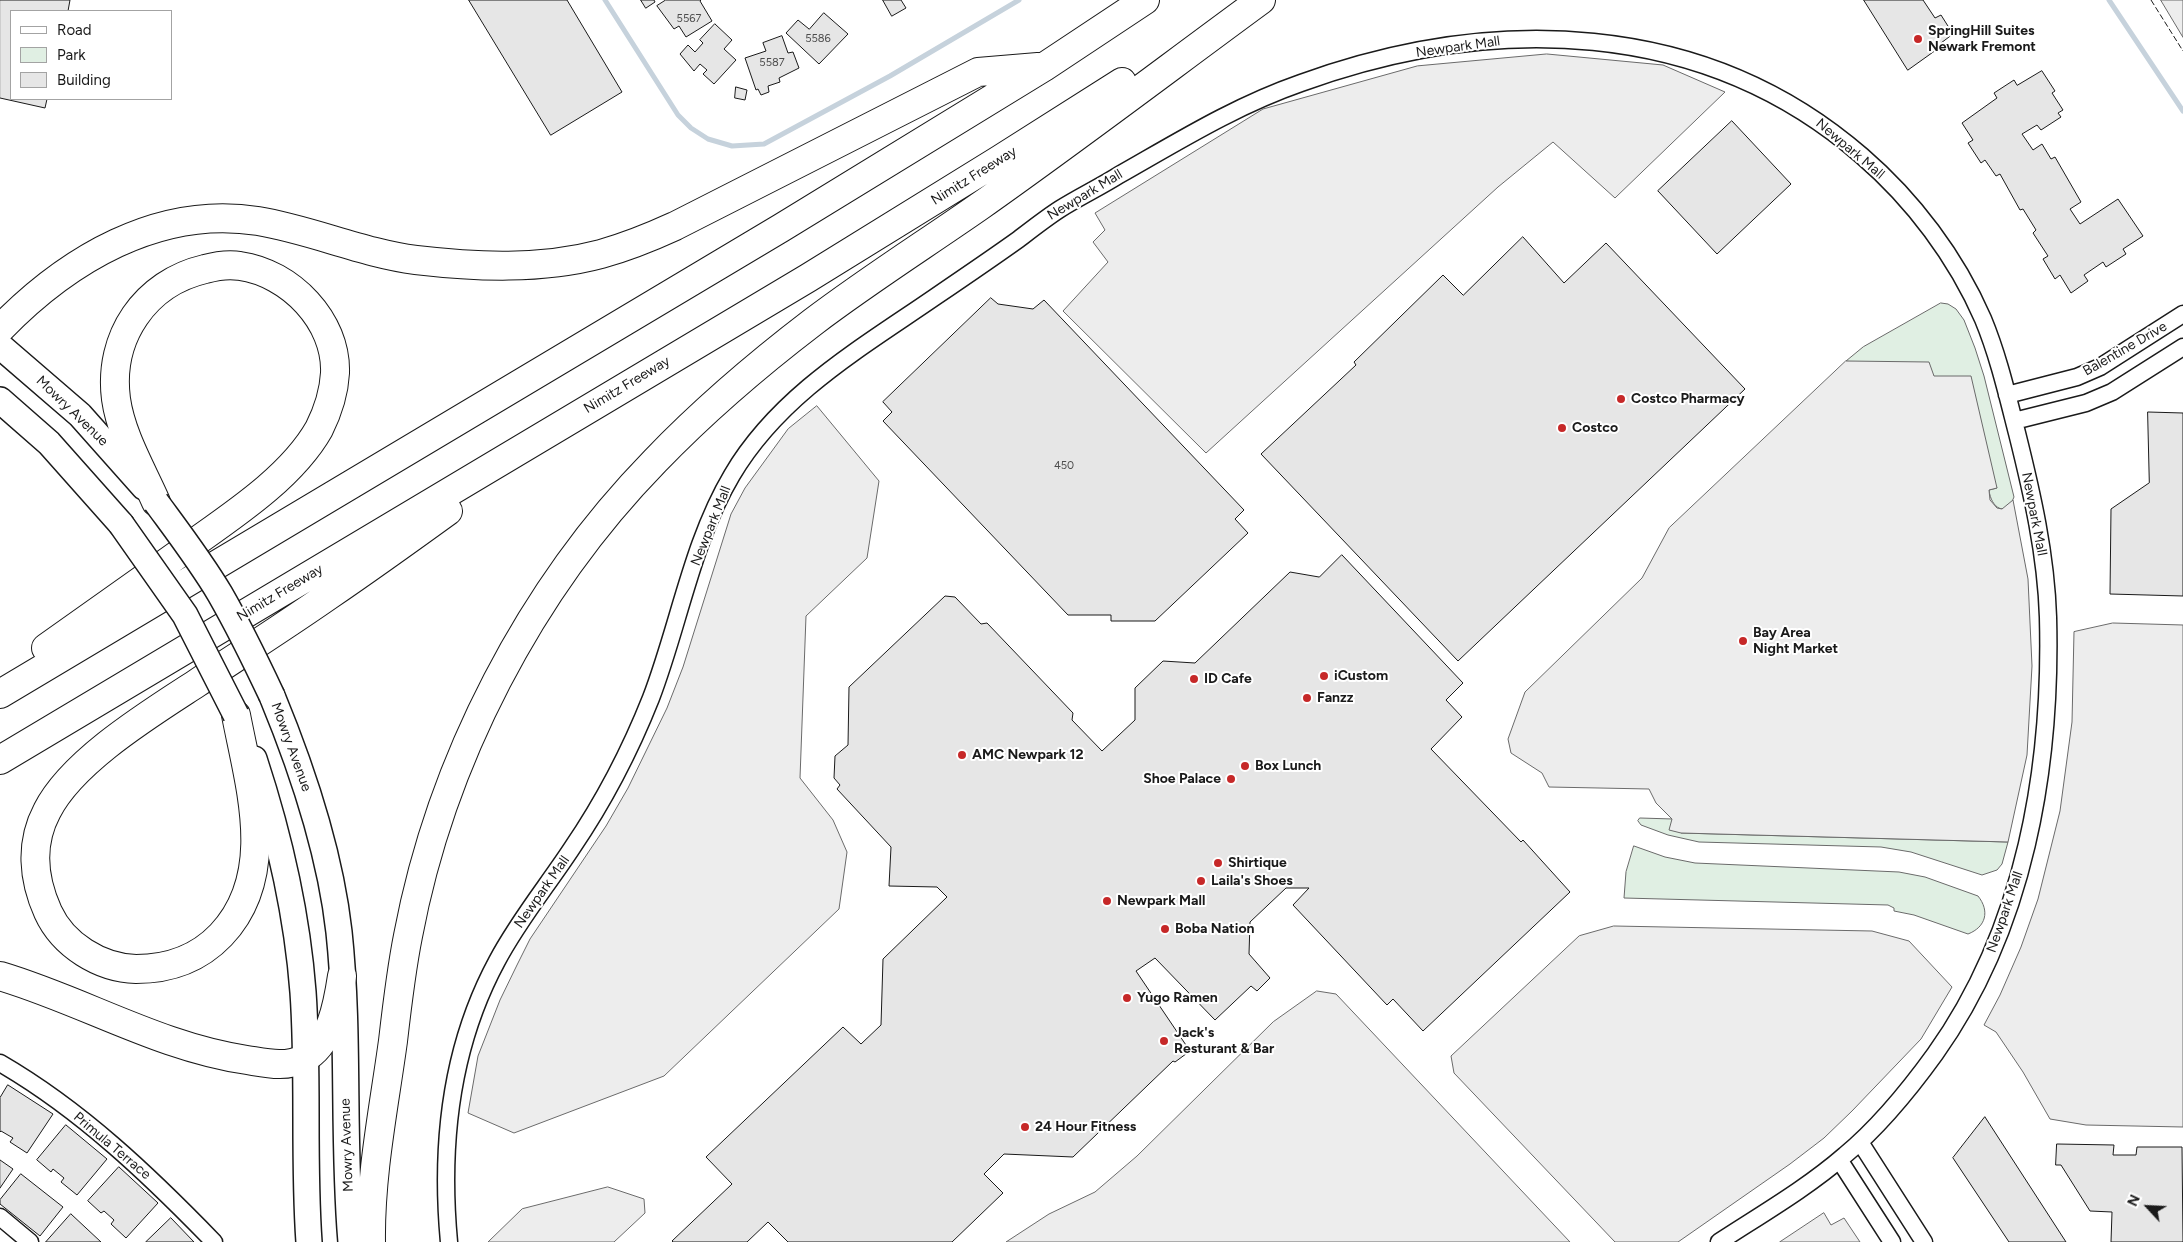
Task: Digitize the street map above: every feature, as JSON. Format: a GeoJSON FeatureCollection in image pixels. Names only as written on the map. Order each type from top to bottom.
{"type":"FeatureCollection","features":[{"type":"Feature","properties":{"kind":"highway"},"geometry":{"type":"LineString","coordinates":[[0,694],[780,228],[1044,67],[1145,0]]}},
{"type":"Feature","properties":{"kind":"highway","name":"Nimitz Freeway"},"geometry":{"type":"LineString","coordinates":[[0,760],[808,278],[990,166],[1248,0]]}},
{"type":"Feature","properties":{"kind":"highway"},"geometry":{"type":"LineString","coordinates":[[371,1242],[378,1148],[402,971],[408,935],[430,849],[459,766],[490,696],[519,642],[570,562],[600,522],[655,461],[714,404],[797,335],[849,295],[1014,182],[1261,0]]}},
{"type":"Feature","properties":{"kind":"highway"},"geometry":{"type":"LineString","coordinates":[[0,329],[24,305],[87,258],[113,243],[143,231],[172,223],[199,219],[257,221],[350,247],[415,260],[522,265],[560,262],[600,254],[638,242],[675,226],[978,72],[1044,67]]}},
{"type":"Feature","properties":{"kind":"highway"},"geometry":{"type":"LineString","coordinates":[[0,680],[228,519],[258,496],[303,452],[319,428],[330,403],[335,373],[330,344],[321,322],[307,302],[289,285],[265,273],[240,266],[215,266],[190,273],[163,286],[142,305],[126,330],[118,356],[115,384],[116,400],[127,438],[156,502]]}},
{"type":"Feature","properties":{"kind":"highway"},"geometry":{"type":"LineString","coordinates":[[236,716],[254,810],[256,837],[255,861],[250,883],[243,905],[230,925],[213,943],[194,957],[172,965],[151,969],[111,965],[76,947],[53,921],[41,894],[36,872],[36,849],[39,829],[48,809],[60,791],[77,772],[155,710],[345,584],[624,388]]}},
{"type":"Feature","properties":{"kind":"highway"},"geometry":{"type":"LineString","coordinates":[[0,976],[29,984],[152,1035],[214,1055],[284,1065],[305,1058],[317,1048],[326,1033],[338,999],[342,976]]}},
{"type":"Feature","properties":{"kind":"main road","name":"Mowry Avenue"},"geometry":{"type":"LineString","coordinates":[[0,346],[80,415],[156,502],[187,543],[219,593],[247,643],[272,696],[308,789],[321,840],[339,931],[351,1242]]}},
{"type":"Feature","properties":{"kind":"main road"},"geometry":{"type":"LineString","coordinates":[[0,400],[49,443],[121,524],[155,570],[185,615],[236,716],[254,758],[268,802],[289,892],[298,944],[303,993],[309,1242]]}},
{"type":"Feature","properties":{"kind":"street","name":"Newpark Mall"},"geometry":{"type":"LineString","coordinates":[[448,1242],[446,1152],[452,1084],[477,1004],[494,967],[516,928],[593,816],[635,736],[652,695],[706,531],[732,474],[760,435],[775,418],[823,374],[1056,211],[1217,119],[1298,84],[1366,63],[1440,46],[1522,40],[1574,41],[1635,46],[1696,61],[1777,95],[1847,142],[1879,170],[1926,225],[1962,277],[1982,318],[2007,394],[2037,518],[2044,562],[2047,604],[2048,691],[2046,734],[2023,860],[2001,929],[1972,992],[1940,1048],[1886,1116],[1840,1160],[1800,1190],[1719,1242]]}},
{"type":"Feature","properties":{"kind":"street","name":"Balentine Drive"},"geometry":{"type":"LineString","coordinates":[[2007,394],[2077,377],[2100,367],[2183,314]]}},
{"type":"Feature","properties":{"kind":"street","name":"Balentine Drive"},"geometry":{"type":"LineString","coordinates":[[2014,421],[2086,403],[2112,392],[2183,347]]}},
{"type":"Feature","properties":{"kind":"street","name":"Primula Terrace"},"geometry":{"type":"LineString","coordinates":[[0,1063],[80,1118],[167,1194],[214,1242]]}},
{"type":"Feature","properties":{"kind":"street"},"geometry":{"type":"LineString","coordinates":[[1860,1142],[1924,1242]]}},
{"type":"Feature","properties":{"kind":"street"},"geometry":{"type":"LineString","coordinates":[[1840,1160],[1892,1242]]}},
{"type":"Feature","properties":{"kind":"street"},"geometry":{"type":"LineString","coordinates":[[0,1217],[30,1242]]}},
{"type":"Feature","properties":{"kind":"green space"},"geometry":{"type":"Polygon","coordinates":[[[1941,303],[1948,304],[1956,309],[1964,320],[1984,376],[2014,497],[2011,503],[2003,509],[1996,506],[1993,502],[1989,490],[1997,488],[1934,376],[1846,361],[1863,347],[1941,303]]]}},
{"type":"Feature","properties":{"kind":"green space"},"geometry":{"type":"Polygon","coordinates":[[[1640,818],[1673,819],[1681,833],[2008,842],[2002,864],[1997,870],[1982,875],[1911,852],[1881,847],[1699,842],[1668,835],[1641,825],[1638,821],[1640,818]]]}},
{"type":"Feature","properties":{"kind":"green space"},"geometry":{"type":"Polygon","coordinates":[[[1634,846],[1665,857],[1695,863],[1899,872],[1925,877],[1978,896],[1985,913],[1979,927],[1968,934],[1914,915],[1894,911],[1894,908],[1888,905],[1624,898],[1626,872],[1634,846]]]}},
{"type":"Feature","properties":{"kind":"shaded area"},"geometry":{"type":"Polygon","coordinates":[[[2161,0],[2183,0],[2183,37],[2161,0]]]}},
{"type":"Feature","properties":{"kind":"shaded area"},"geometry":{"type":"Polygon","coordinates":[[[1547,54],[1663,65],[1725,92],[1615,198],[1553,142],[1498,187],[1206,453],[1063,311],[1108,262],[1093,242],[1105,230],[1095,213],[1263,109],[1417,66],[1547,54]]]}},
{"type":"Feature","properties":{"kind":"shaded area"},"geometry":{"type":"Polygon","coordinates":[[[1846,361],[1929,362],[1934,376],[1971,376],[1997,488],[1989,490],[1990,500],[1997,508],[2002,509],[2013,500],[2028,579],[2032,666],[2027,755],[2008,842],[1681,833],[1669,830],[1672,819],[1656,803],[1649,789],[1549,787],[1542,773],[1511,753],[1508,739],[1525,692],[1642,578],[1669,528],[1846,361]]]}},
{"type":"Feature","properties":{"kind":"shaded area"},"geometry":{"type":"Polygon","coordinates":[[[817,406],[879,481],[867,558],[806,616],[800,778],[833,820],[847,852],[839,909],[664,1076],[514,1133],[468,1113],[478,1056],[500,1000],[517,965],[530,939],[606,826],[628,788],[667,708],[683,667],[731,514],[745,488],[788,429],[817,406]]]}},
{"type":"Feature","properties":{"kind":"shaded area"},"geometry":{"type":"Polygon","coordinates":[[[2113,623],[2183,625],[2183,1127],[2086,1125],[2050,1119],[2023,1072],[1996,1032],[1984,1025],[2000,995],[2021,947],[2038,899],[2060,811],[2072,722],[2074,632],[2113,623]]]}},
{"type":"Feature","properties":{"kind":"shaded area"},"geometry":{"type":"Polygon","coordinates":[[[1614,926],[1872,931],[1909,941],[1952,987],[1921,1039],[1824,1138],[1790,1164],[1678,1242],[1615,1242],[1454,1073],[1451,1056],[1579,936],[1614,926]]]}},
{"type":"Feature","properties":{"kind":"shaded area"},"geometry":{"type":"Polygon","coordinates":[[[1317,991],[1336,994],[1570,1242],[1006,1242],[1049,1214],[1095,1192],[1137,1156],[1273,1022],[1317,991]]]}},
{"type":"Feature","properties":{"kind":"shaded area"},"geometry":{"type":"Polygon","coordinates":[[[608,1187],[644,1199],[645,1213],[614,1242],[488,1242],[522,1209],[608,1187]]]}},
{"type":"Feature","properties":{"kind":"shaded area"},"geometry":{"type":"Polygon","coordinates":[[[1824,1213],[1831,1225],[1844,1218],[1860,1242],[1780,1242],[1824,1213]]]}},
{"type":"Feature","properties":{"kind":"building"},"geometry":{"type":"Polygon","coordinates":[[[0,0],[70,0],[68,10],[10,10],[10,100],[47,100],[45,108],[0,98],[0,0]]]}},
{"type":"Feature","properties":{"kind":"building"},"geometry":{"type":"Polygon","coordinates":[[[469,0],[567,0],[622,92],[551,135],[469,0]]]}},
{"type":"Feature","properties":{"kind":"building"},"geometry":{"type":"Polygon","coordinates":[[[641,0],[654,0],[655,2],[646,8],[641,0]]]}},
{"type":"Feature","properties":{"kind":"building"},"geometry":{"type":"Polygon","coordinates":[[[666,0],[701,0],[712,21],[686,37],[679,26],[674,29],[657,6],[666,0]]]}},
{"type":"Feature","properties":{"kind":"building"},"geometry":{"type":"Polygon","coordinates":[[[883,0],[901,0],[906,8],[892,16],[883,0]]]}},
{"type":"Feature","properties":{"kind":"building","name":"SpringHill Suites Newark Fremont"},"geometry":{"type":"Polygon","coordinates":[[[1864,0],[1923,0],[1935,18],[1941,15],[1953,34],[1941,43],[1943,45],[1908,70],[1864,0]]]}},
{"type":"Feature","properties":{"kind":"building"},"geometry":{"type":"Polygon","coordinates":[[[824,13],[848,34],[819,64],[786,33],[798,20],[809,29],[824,13]]]}},
{"type":"Feature","properties":{"kind":"building"},"geometry":{"type":"Polygon","coordinates":[[[715,24],[732,40],[724,49],[736,60],[714,84],[703,74],[707,70],[700,64],[694,71],[680,54],[688,45],[695,52],[703,43],[700,40],[715,24]]]}},
{"type":"Feature","properties":{"kind":"building"},"geometry":{"type":"Polygon","coordinates":[[[782,36],[788,53],[793,52],[799,68],[779,78],[780,82],[768,86],[769,92],[761,95],[758,89],[756,90],[745,58],[766,51],[763,43],[782,36]]]}},
{"type":"Feature","properties":{"kind":"building"},"geometry":{"type":"Polygon","coordinates":[[[2042,71],[2055,91],[2052,93],[2063,110],[2058,113],[2061,117],[2041,130],[2037,125],[2022,134],[2033,150],[2042,144],[2051,159],[2055,157],[2081,202],[2070,209],[2080,224],[2118,199],[2143,236],[2123,249],[2126,254],[2106,267],[2103,262],[2084,275],[2088,281],[2071,293],[2060,275],[2055,279],[2043,259],[2048,256],[2033,233],[2036,230],[2023,209],[2020,210],[2000,174],[1996,176],[1985,160],[1981,163],[1968,143],[1973,140],[1962,123],[1997,98],[1994,93],[2014,80],[2017,85],[2042,71]]]}},
{"type":"Feature","properties":{"kind":"building"},"geometry":{"type":"Polygon","coordinates":[[[736,87],[747,90],[745,100],[735,98],[736,87]]]}},
{"type":"Feature","properties":{"kind":"building"},"geometry":{"type":"Polygon","coordinates":[[[1732,121],[1791,184],[1717,254],[1658,191],[1732,121]]]}},
{"type":"Feature","properties":{"kind":"building"},"geometry":{"type":"Polygon","coordinates":[[[1523,237],[1564,283],[1606,243],[1745,389],[1458,661],[1261,454],[1356,365],[1354,362],[1443,275],[1463,295],[1523,237]]]}},
{"type":"Feature","properties":{"kind":"building"},"geometry":{"type":"Polygon","coordinates":[[[991,298],[998,304],[1033,309],[1044,300],[1244,510],[1235,519],[1248,533],[1155,621],[1111,621],[1111,615],[1068,615],[883,421],[892,412],[883,402],[991,298]]]}},
{"type":"Feature","properties":{"kind":"building"},"geometry":{"type":"Polygon","coordinates":[[[2148,412],[2183,413],[2183,596],[2110,594],[2111,509],[2149,483],[2148,412]]]}},
{"type":"Feature","properties":{"kind":"building","name":"Newpark Mall"},"geometry":{"type":"Polygon","coordinates":[[[1342,555],[1463,683],[1446,700],[1462,717],[1431,749],[1521,842],[1523,840],[1570,892],[1423,1031],[1393,999],[1387,1005],[1293,905],[1309,888],[1286,888],[1250,922],[1249,954],[1270,978],[1257,991],[1251,986],[1215,1020],[1155,958],[1136,971],[1190,1051],[1175,1062],[1173,1061],[1073,1157],[1004,1154],[984,1174],[1003,1193],[952,1242],[788,1242],[768,1222],[747,1242],[673,1242],[732,1184],[706,1157],[843,1027],[861,1044],[881,1025],[883,959],[947,897],[937,887],[889,886],[891,847],[837,789],[840,785],[834,778],[835,756],[848,745],[849,687],[945,596],[955,597],[981,624],[987,623],[1073,713],[1072,720],[1102,751],[1135,720],[1135,688],[1163,661],[1195,663],[1290,572],[1319,577],[1342,555]]]}},
{"type":"Feature","properties":{"kind":"building"},"geometry":{"type":"Polygon","coordinates":[[[8,1085],[53,1114],[27,1153],[10,1142],[13,1138],[0,1132],[0,1098],[8,1085]]]}},
{"type":"Feature","properties":{"kind":"building"},"geometry":{"type":"Polygon","coordinates":[[[1985,1117],[2066,1242],[2009,1242],[1953,1158],[1985,1117]]]}},
{"type":"Feature","properties":{"kind":"building"},"geometry":{"type":"Polygon","coordinates":[[[66,1125],[107,1159],[77,1195],[61,1182],[64,1178],[53,1169],[51,1172],[37,1160],[66,1125]]]}},
{"type":"Feature","properties":{"kind":"building"},"geometry":{"type":"Polygon","coordinates":[[[2057,1144],[2114,1145],[2113,1155],[2136,1155],[2137,1147],[2182,1147],[2183,1242],[2111,1242],[2112,1212],[2090,1211],[2061,1165],[2056,1165],[2057,1144]]]}},
{"type":"Feature","properties":{"kind":"building"},"geometry":{"type":"Polygon","coordinates":[[[0,1160],[13,1169],[0,1188],[0,1160]]]}},
{"type":"Feature","properties":{"kind":"building"},"geometry":{"type":"Polygon","coordinates":[[[119,1167],[158,1203],[126,1238],[111,1224],[114,1220],[104,1211],[101,1213],[88,1201],[119,1167]]]}},
{"type":"Feature","properties":{"kind":"building"},"geometry":{"type":"Polygon","coordinates":[[[21,1174],[63,1207],[40,1236],[0,1204],[0,1200],[21,1174]]]}},
{"type":"Feature","properties":{"kind":"building"},"geometry":{"type":"Polygon","coordinates":[[[71,1214],[101,1242],[46,1242],[71,1214]]]}},
{"type":"Feature","properties":{"kind":"building"},"geometry":{"type":"Polygon","coordinates":[[[171,1218],[194,1242],[146,1242],[171,1218]]]}},
{"type":"Feature","properties":{"kind":"waterway"},"geometry":{"type":"LineString","coordinates":[[605,0],[678,115],[691,128],[708,139],[732,146],[764,144],[890,76],[1019,0]]}},
{"type":"Feature","properties":{"kind":"waterway"},"geometry":{"type":"LineString","coordinates":[[2109,0],[2183,111]]}},
{"type":"Feature","properties":{"kind":"fence"},"geometry":{"type":"LineString","coordinates":[[2151,0],[2183,51]]}},
{"type":"Feature","properties":{"kind":"place","name":"SpringHill Suites Newark Fremont"},"geometry":{"type":"Point","coordinates":[1918,39]}},
{"type":"Feature","properties":{"kind":"place","name":"Costco Pharmacy"},"geometry":{"type":"Point","coordinates":[1621,399]}},
{"type":"Feature","properties":{"kind":"place","name":"Costco"},"geometry":{"type":"Point","coordinates":[1562,428]}},
{"type":"Feature","properties":{"kind":"place","name":"Bay Area Night Market"},"geometry":{"type":"Point","coordinates":[1743,641]}},
{"type":"Feature","properties":{"kind":"place","name":"iCustom"},"geometry":{"type":"Point","coordinates":[1324,676]}},
{"type":"Feature","properties":{"kind":"place","name":"ID Cafe"},"geometry":{"type":"Point","coordinates":[1194,679]}},
{"type":"Feature","properties":{"kind":"place","name":"Fanzz"},"geometry":{"type":"Point","coordinates":[1307,698]}},
{"type":"Feature","properties":{"kind":"place","name":"AMC Newpark 12"},"geometry":{"type":"Point","coordinates":[962,755]}},
{"type":"Feature","properties":{"kind":"place","name":"Box Lunch"},"geometry":{"type":"Point","coordinates":[1245,766]}},
{"type":"Feature","properties":{"kind":"place","name":"Shoe Palace"},"geometry":{"type":"Point","coordinates":[1231,779]}},
{"type":"Feature","properties":{"kind":"place","name":"Shirtique"},"geometry":{"type":"Point","coordinates":[1218,863]}},
{"type":"Feature","properties":{"kind":"place","name":"Laila's Shoes"},"geometry":{"type":"Point","coordinates":[1201,881]}},
{"type":"Feature","properties":{"kind":"place","name":"Newpark Mall"},"geometry":{"type":"Point","coordinates":[1107,901]}},
{"type":"Feature","properties":{"kind":"place","name":"Boba Nation"},"geometry":{"type":"Point","coordinates":[1165,929]}},
{"type":"Feature","properties":{"kind":"place","name":"Yugo Ramen"},"geometry":{"type":"Point","coordinates":[1127,998]}},
{"type":"Feature","properties":{"kind":"place","name":"Jack's Resturant & Bar"},"geometry":{"type":"Point","coordinates":[1164,1041]}},
{"type":"Feature","properties":{"kind":"place","name":"24 Hour Fitness"},"geometry":{"type":"Point","coordinates":[1025,1127]}}]}
